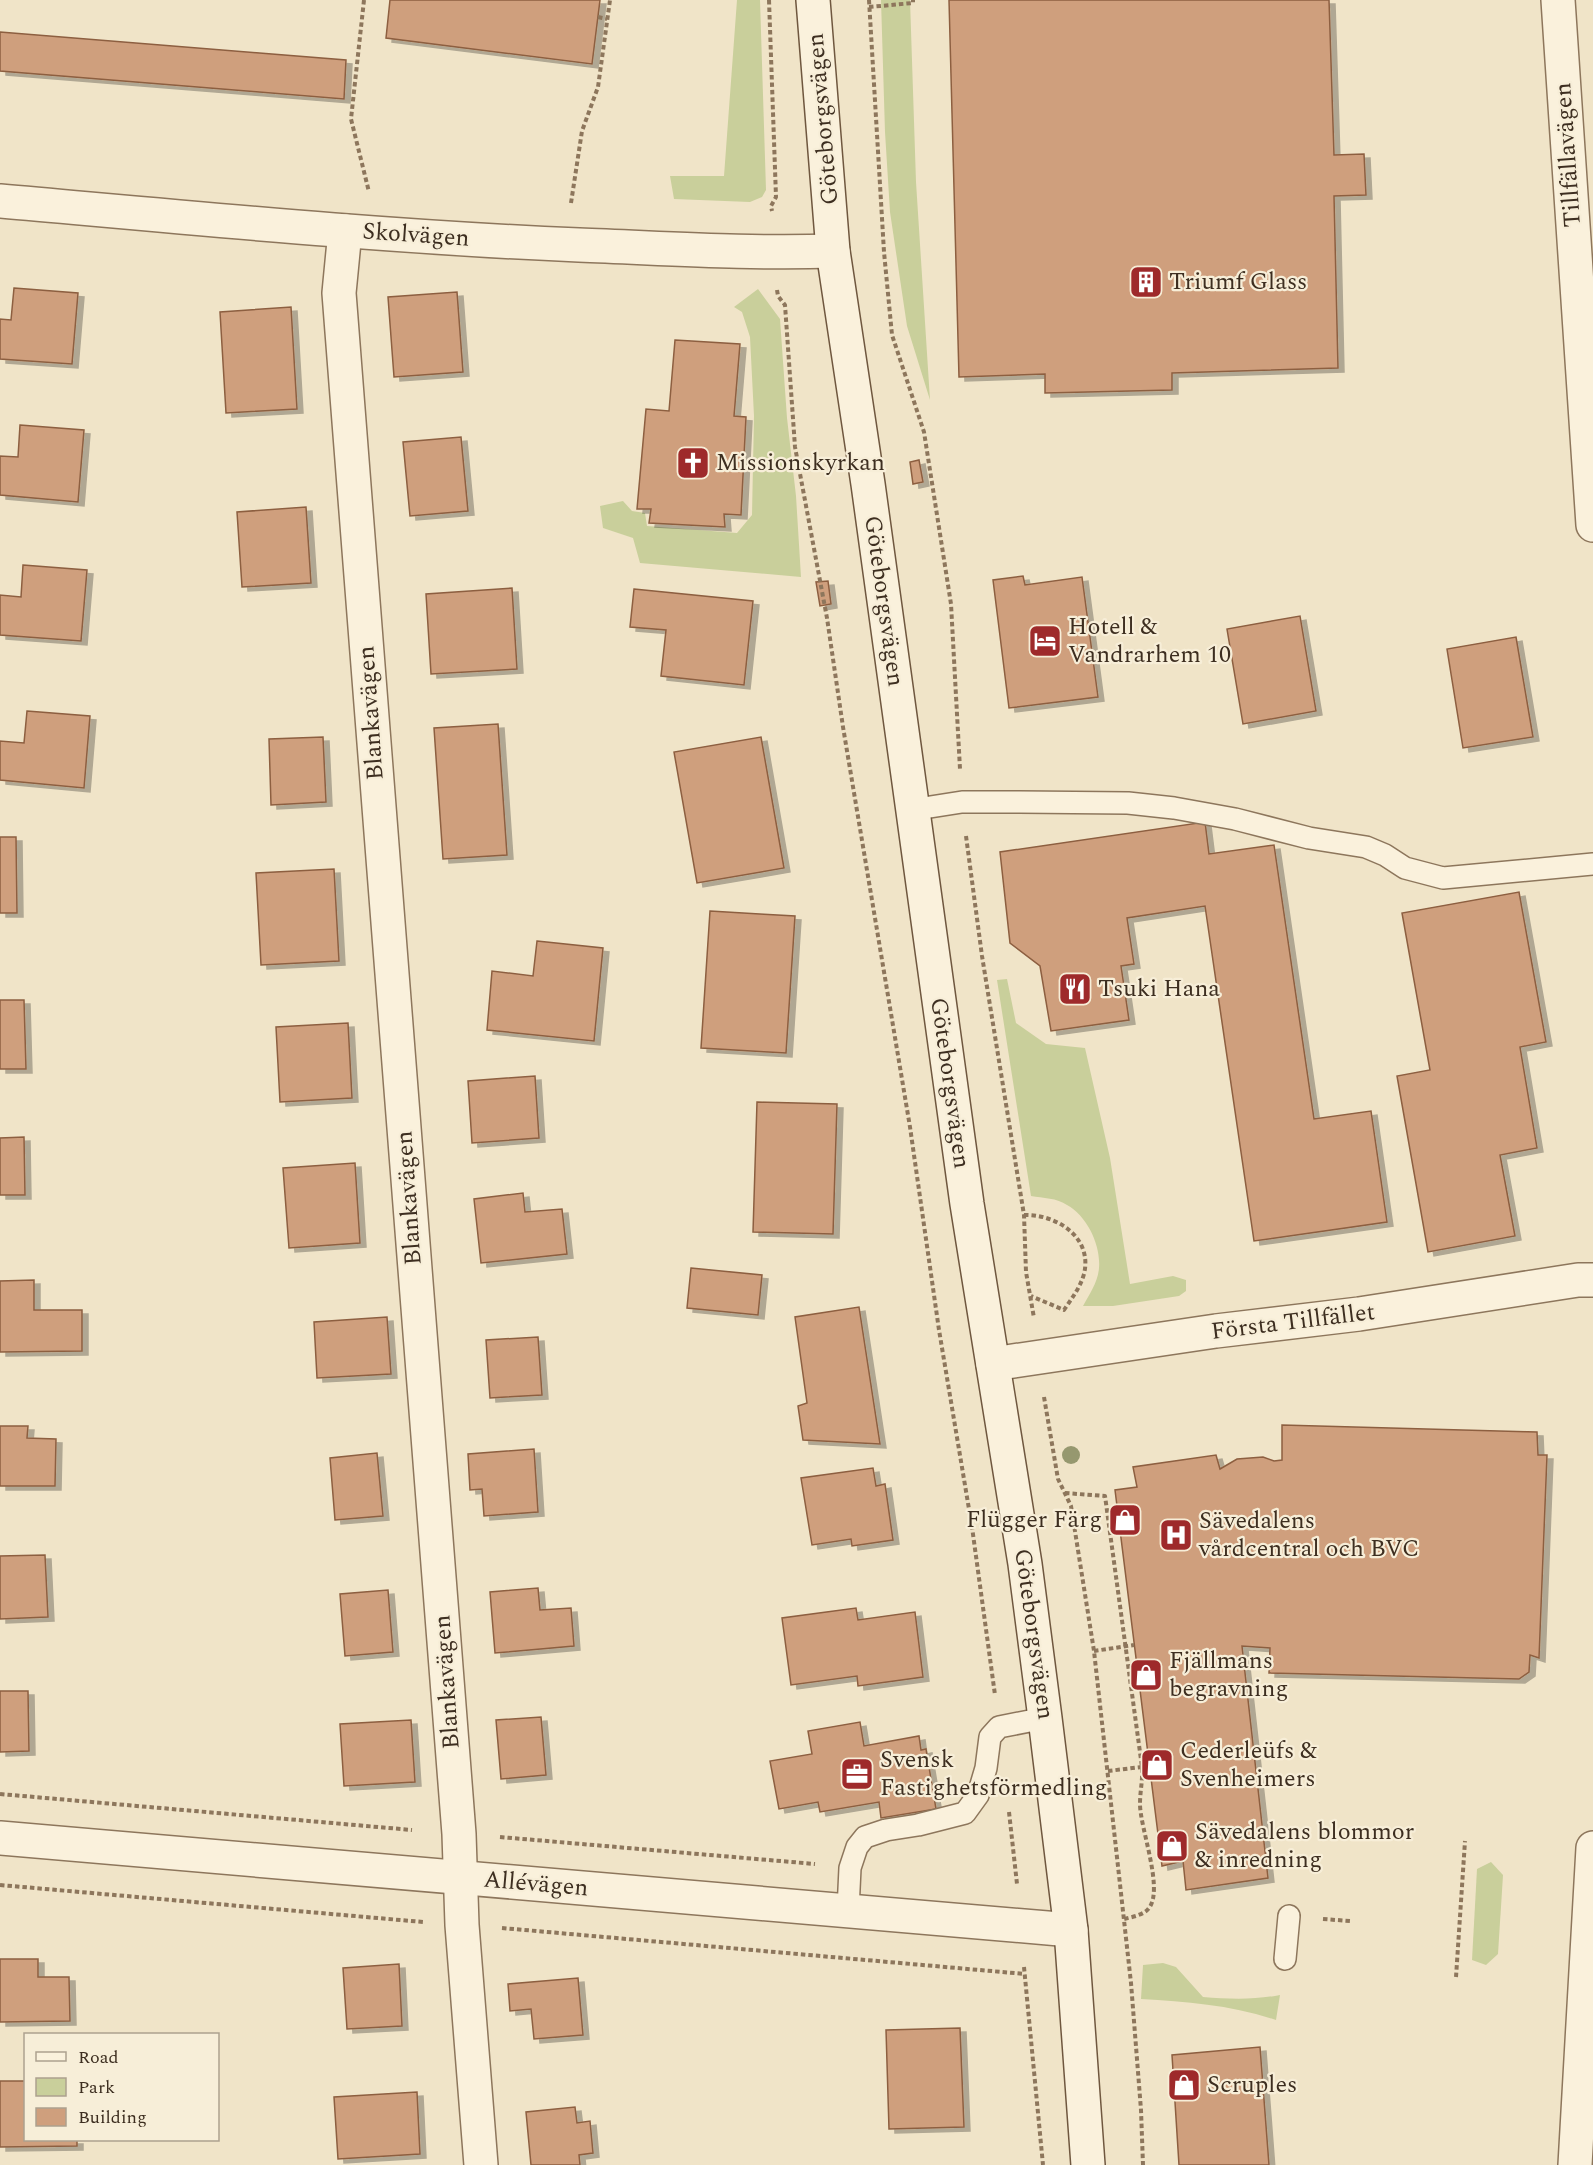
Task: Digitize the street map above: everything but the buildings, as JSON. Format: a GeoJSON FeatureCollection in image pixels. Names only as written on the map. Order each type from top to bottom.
{"type":"FeatureCollection","features":[{"type":"Feature","properties":{"kind":"street","name":"Göteborgsvägen"},"geometry":{"type":"LineString","coordinates":[[813,0],[832,251],[868,484],[911,810],[967,1204],[1025,1564],[1045,1718],[1071,1930],[1088,2165]]}},
{"type":"Feature","properties":{"kind":"street","name":"Tillfällavägen"},"geometry":{"type":"LineString","coordinates":[[1558,0],[1593,525]]}},
{"type":"Feature","properties":{"kind":"street","name":"Skolvägen"},"geometry":{"type":"LineString","coordinates":[[0,201],[345,231],[542,244],[774,253],[832,251]]}},
{"type":"Feature","properties":{"kind":"street","name":"Blankavägen"},"geometry":{"type":"LineString","coordinates":[[345,231],[339,292],[458,1822],[462,1925],[481,2165]]}},
{"type":"Feature","properties":{"kind":"street","name":"Första Tillfället"},"geometry":{"type":"LineString","coordinates":[[993,1364],[1216,1331],[1359,1314],[1578,1280],[1593,1280]]}},
{"type":"Feature","properties":{"kind":"street","name":"Allévägen"},"geometry":{"type":"LineString","coordinates":[[0,1838],[1071,1930]]}},
{"type":"Feature","properties":{"kind":"street"},"geometry":{"type":"LineString","coordinates":[[1575,2165],[1593,1848]]}},
{"type":"Feature","properties":{"kind":"lane"},"geometry":{"type":"LineString","coordinates":[[911,810],[962,802],[1128,803],[1174,808],[1236,819],[1310,838],[1366,847],[1385,855],[1405,868],[1443,878],[1593,864]]}},
{"type":"Feature","properties":{"kind":"lane"},"geometry":{"type":"LineString","coordinates":[[848,1910],[850,1868],[857,1847],[865,1837],[886,1830],[918,1825],[965,1813],[978,1795],[986,1768],[990,1737],[999,1727],[1045,1718]]}},
{"type":"Feature","properties":{"kind":"lane"},"geometry":{"type":"LineString","coordinates":[[1285,1959],[1289,1916]]}},
{"type":"Feature","properties":{"kind":"path"},"geometry":{"type":"LineString","coordinates":[[364,0],[351,119],[370,195]]}},
{"type":"Feature","properties":{"kind":"path"},"geometry":{"type":"LineString","coordinates":[[570,213],[582,131],[598,87],[610,0]]}},
{"type":"Feature","properties":{"kind":"path"},"geometry":{"type":"LineString","coordinates":[[769,0],[776,197],[771,206],[778,296],[785,304],[795,447],[827,618],[906,1104],[939,1330],[972,1527],[999,1727]]}},
{"type":"Feature","properties":{"kind":"path"},"geometry":{"type":"LineString","coordinates":[[868,0],[884,252],[892,335],[924,432],[951,604],[962,802],[982,956],[1024,1215],[1026,1272],[1038,1358],[1058,1479],[1071,1506],[1094,1651],[1124,1919],[1141,2110],[1143,2165]]}},
{"type":"Feature","properties":{"kind":"path"},"geometry":{"type":"LineString","coordinates":[[869,7],[913,3],[913,0]]}},
{"type":"Feature","properties":{"kind":"path"},"geometry":{"type":"LineString","coordinates":[[598,17],[608,18]]}},
{"type":"Feature","properties":{"kind":"path"},"geometry":{"type":"LineString","coordinates":[[1024,1215],[1057,1221],[1077,1236],[1084,1253],[1084,1271],[1079,1288],[1064,1310],[1031,1296]]}},
{"type":"Feature","properties":{"kind":"path"},"geometry":{"type":"LineString","coordinates":[[1064,1493],[1105,1496],[1142,1767],[1140,1804],[1155,1892],[1149,1908],[1136,1916],[1124,1919]]}},
{"type":"Feature","properties":{"kind":"path"},"geometry":{"type":"LineString","coordinates":[[1094,1651],[1134,1645]]}},
{"type":"Feature","properties":{"kind":"path"},"geometry":{"type":"LineString","coordinates":[[1108,1771],[1150,1766]]}},
{"type":"Feature","properties":{"kind":"path"},"geometry":{"type":"LineString","coordinates":[[1009,1808],[1017,1884]]}},
{"type":"Feature","properties":{"kind":"path"},"geometry":{"type":"LineString","coordinates":[[1456,1977],[1464,1841]]}},
{"type":"Feature","properties":{"kind":"path"},"geometry":{"type":"LineString","coordinates":[[0,1885],[1025,1974],[1043,2165]]}},
{"type":"Feature","properties":{"kind":"green space"},"geometry":{"type":"Polygon","coordinates":[[[737,0],[760,0],[766,190],[762,197],[750,202],[674,199],[670,176],[724,176],[737,0]]]}},
{"type":"Feature","properties":{"kind":"green space"},"geometry":{"type":"Polygon","coordinates":[[[881,0],[910,0],[916,182],[930,400],[907,326],[890,212],[881,0]]]}},
{"type":"Feature","properties":{"kind":"green space"},"geometry":{"type":"Polygon","coordinates":[[[758,289],[780,319],[801,577],[640,563],[633,538],[603,528],[600,506],[623,501],[632,511],[645,513],[647,526],[737,533],[752,515],[754,416],[750,337],[742,312],[734,307],[758,289]]]}},
{"type":"Feature","properties":{"kind":"green space"},"geometry":{"type":"Polygon","coordinates":[[[1007,979],[1016,1023],[1046,1044],[1085,1048],[1110,1158],[1130,1284],[1173,1276],[1186,1280],[1186,1291],[1179,1296],[1113,1306],[1083,1306],[1097,1278],[1098,1250],[1091,1232],[1081,1216],[1074,1210],[1059,1201],[1031,1196],[997,980],[1007,979]]]}},
{"type":"Feature","properties":{"kind":"green space"},"geometry":{"type":"Polygon","coordinates":[[[1491,1862],[1503,1875],[1498,1954],[1486,1965],[1472,1960],[1477,1869],[1491,1862]]]}},
{"type":"Feature","properties":{"kind":"green space"},"geometry":{"type":"Polygon","coordinates":[[[1163,1963],[1176,1967],[1203,1997],[1242,1999],[1280,1995],[1276,2020],[1226,2008],[1141,1999],[1143,1965],[1163,1963]]]}},
{"type":"Feature","properties":{"kind":"place","name":"Triumf Glass"},"geometry":{"type":"Point","coordinates":[1146,282]}},
{"type":"Feature","properties":{"kind":"place","name":"Missionskyrkan"},"geometry":{"type":"Point","coordinates":[693,463]}},
{"type":"Feature","properties":{"kind":"place","name":"Hotell & Vandrarhem 10"},"geometry":{"type":"Point","coordinates":[1045,641]}},
{"type":"Feature","properties":{"kind":"place","name":"Tsuki Hana"},"geometry":{"type":"Point","coordinates":[1075,989]}},
{"type":"Feature","properties":{"kind":"place","name":"Flügger Färg"},"geometry":{"type":"Point","coordinates":[1125,1520]}},
{"type":"Feature","properties":{"kind":"place","name":"Sävedalens vårdcentral och BVC"},"geometry":{"type":"Point","coordinates":[1176,1535]}},
{"type":"Feature","properties":{"kind":"place","name":"Fjällmans begravning"},"geometry":{"type":"Point","coordinates":[1146,1675]}},
{"type":"Feature","properties":{"kind":"place","name":"Cederleüfs & Svenheimers"},"geometry":{"type":"Point","coordinates":[1157,1765]}},
{"type":"Feature","properties":{"kind":"place","name":"Svensk Fastighetsförmedling"},"geometry":{"type":"Point","coordinates":[857,1774]}},
{"type":"Feature","properties":{"kind":"place","name":"Sävedalens blommor & inredning"},"geometry":{"type":"Point","coordinates":[1172,1846]}},
{"type":"Feature","properties":{"kind":"place","name":"Scruples"},"geometry":{"type":"Point","coordinates":[1184,2085]}}]}
